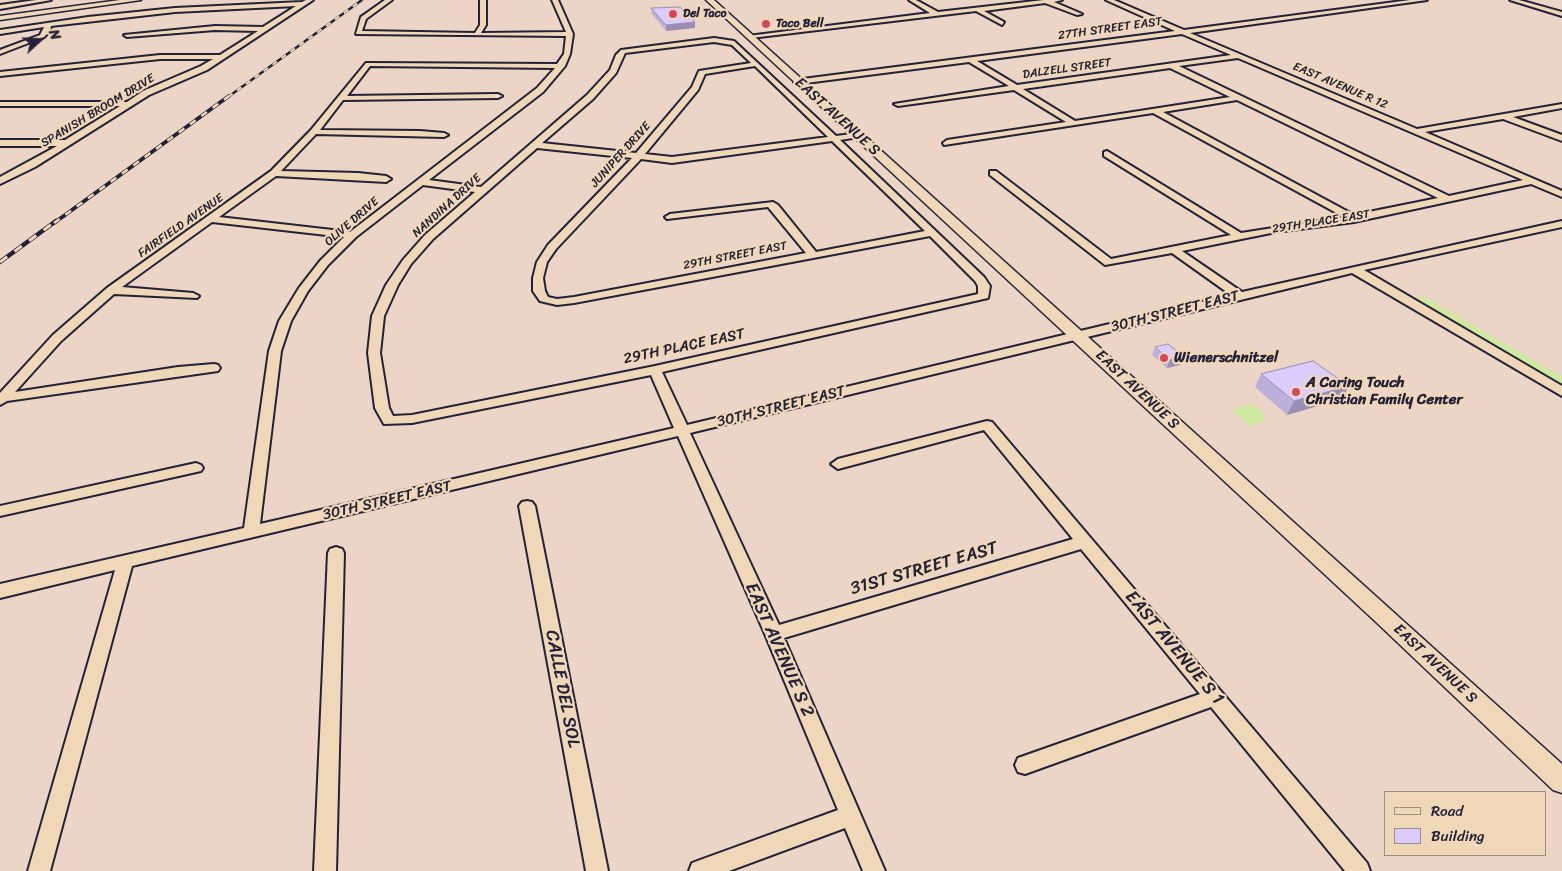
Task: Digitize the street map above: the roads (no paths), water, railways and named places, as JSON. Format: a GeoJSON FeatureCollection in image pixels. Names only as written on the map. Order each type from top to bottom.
{"type":"FeatureCollection","features":[{"type":"Feature","properties":{"kind":"main road"},"geometry":{"type":"LineString","coordinates":[[2,16],[137,0]]}},
{"type":"Feature","properties":{"kind":"main road","name":"EAST AVENUE S"},"geometry":{"type":"LineString","coordinates":[[710,0],[1562,781]]}},
{"type":"Feature","properties":{"kind":"street"},"geometry":{"type":"LineString","coordinates":[[0,7],[21,2],[48,0]]}},
{"type":"Feature","properties":{"kind":"street"},"geometry":{"type":"LineString","coordinates":[[390,0],[364,18],[358,33],[570,34],[555,0]]}},
{"type":"Feature","properties":{"kind":"street"},"geometry":{"type":"LineString","coordinates":[[477,35],[483,25],[483,0]]}},
{"type":"Feature","properties":{"kind":"street"},"geometry":{"type":"LineString","coordinates":[[912,0],[936,14]]}},
{"type":"Feature","properties":{"kind":"street"},"geometry":{"type":"LineString","coordinates":[[751,36],[1059,0]]}},
{"type":"Feature","properties":{"kind":"street","name":"EAST AVENUE R 12"},"geometry":{"type":"LineString","coordinates":[[1109,0],[1562,194]]}},
{"type":"Feature","properties":{"kind":"street","name":"27TH STREET EAST"},"geometry":{"type":"LineString","coordinates":[[798,82],[1424,0]]}},
{"type":"Feature","properties":{"kind":"street"},"geometry":{"type":"LineString","coordinates":[[1513,0],[1562,14]]}},
{"type":"Feature","properties":{"kind":"street"},"geometry":{"type":"LineString","coordinates":[[1046,1],[1079,14]]}},
{"type":"Feature","properties":{"kind":"street"},"geometry":{"type":"LineString","coordinates":[[0,32],[174,10],[307,2]]}},
{"type":"Feature","properties":{"kind":"street","name":"SPANISH BROOM DRIVE"},"geometry":{"type":"LineString","coordinates":[[0,182],[32,165],[128,104],[167,82],[204,68],[307,2]]}},
{"type":"Feature","properties":{"kind":"street"},"geometry":{"type":"LineString","coordinates":[[976,9],[1002,23]]}},
{"type":"Feature","properties":{"kind":"street"},"geometry":{"type":"LineString","coordinates":[[0,52],[42,36],[47,31],[48,25]]}},
{"type":"Feature","properties":{"kind":"street"},"geometry":{"type":"LineString","coordinates":[[127,35],[215,28],[263,29]]}},
{"type":"Feature","properties":{"kind":"street","name":"OLIVE DRIVE"},"geometry":{"type":"LineString","coordinates":[[251,533],[268,392],[278,343],[286,321],[303,290],[324,263],[352,236],[540,90],[561,66],[567,54],[570,34]]}},
{"type":"Feature","properties":{"kind":"street","name":"NANDINA DRIVE"},"geometry":{"type":"LineString","coordinates":[[389,421],[382,408],[374,352],[378,316],[392,285],[407,262],[429,237],[535,146],[605,82],[623,51],[725,40]]}},
{"type":"Feature","properties":{"kind":"street","name":"EAST AVENUE S"},"geometry":{"type":"LineString","coordinates":[[725,40],[734,43],[757,64],[980,279],[984,286],[984,296]]}},
{"type":"Feature","properties":{"kind":"street","name":"DALZELL STREET"},"geometry":{"type":"LineString","coordinates":[[898,104],[1239,56]]}},
{"type":"Feature","properties":{"kind":"street"},"geometry":{"type":"LineString","coordinates":[[0,74],[160,57],[222,57]]}},
{"type":"Feature","properties":{"kind":"street"},"geometry":{"type":"LineString","coordinates":[[970,59],[1073,123]]}},
{"type":"Feature","properties":{"kind":"street"},"geometry":{"type":"LineString","coordinates":[[368,64],[561,66]]}},
{"type":"Feature","properties":{"kind":"street","name":"FAIRFIELD AVENUE"},"geometry":{"type":"LineString","coordinates":[[1,399],[57,338],[111,290],[213,219],[274,173],[314,132],[368,64]]}},
{"type":"Feature","properties":{"kind":"street","name":"JUNIPER DRIVE"},"geometry":{"type":"LineString","coordinates":[[544,299],[539,291],[538,278],[542,262],[552,247],[637,158],[695,88],[702,73],[711,70],[757,64]]}},
{"type":"Feature","properties":{"kind":"street"},"geometry":{"type":"LineString","coordinates":[[1170,65],[1448,199]]}},
{"type":"Feature","properties":{"kind":"street"},"geometry":{"type":"LineString","coordinates":[[340,98],[498,96]]}},
{"type":"Feature","properties":{"kind":"street"},"geometry":{"type":"LineString","coordinates":[[947,143],[1237,98]]}},
{"type":"Feature","properties":{"kind":"street"},"geometry":{"type":"LineString","coordinates":[[0,104],[128,104]]}},
{"type":"Feature","properties":{"kind":"street"},"geometry":{"type":"LineString","coordinates":[[1418,131],[1562,106]]}},
{"type":"Feature","properties":{"kind":"street"},"geometry":{"type":"LineString","coordinates":[[1155,111],[1354,218]]}},
{"type":"Feature","properties":{"kind":"street"},"geometry":{"type":"LineString","coordinates":[[1503,116],[1562,138]]}},
{"type":"Feature","properties":{"kind":"street"},"geometry":{"type":"LineString","coordinates":[[314,132],[444,135]]}},
{"type":"Feature","properties":{"kind":"street"},"geometry":{"type":"LineString","coordinates":[[535,146],[637,158],[693,158],[856,135]]}},
{"type":"Feature","properties":{"kind":"street"},"geometry":{"type":"LineString","coordinates":[[0,144],[66,144]]}},
{"type":"Feature","properties":{"kind":"street"},"geometry":{"type":"LineString","coordinates":[[1107,154],[1239,236]]}},
{"type":"Feature","properties":{"kind":"street"},"geometry":{"type":"LineString","coordinates":[[274,173],[386,179]]}},
{"type":"Feature","properties":{"kind":"street","name":"29TH PLACE EAST"},"geometry":{"type":"LineString","coordinates":[[993,173],[1110,263],[1175,251],[1239,236],[1354,218],[1534,182]]}},
{"type":"Feature","properties":{"kind":"street"},"geometry":{"type":"LineString","coordinates":[[420,182],[482,190]]}},
{"type":"Feature","properties":{"kind":"street"},"geometry":{"type":"LineString","coordinates":[[670,217],[770,204],[775,207],[813,256]]}},
{"type":"Feature","properties":{"kind":"street"},"geometry":{"type":"LineString","coordinates":[[213,219],[352,236]]}},
{"type":"Feature","properties":{"kind":"street","name":"30TH STREET EAST"},"geometry":{"type":"LineString","coordinates":[[0,590],[251,533],[1354,269],[1562,224]]}},
{"type":"Feature","properties":{"kind":"street","name":"29TH STREET EAST"},"geometry":{"type":"LineString","coordinates":[[544,299],[557,302],[574,300],[932,233]]}},
{"type":"Feature","properties":{"kind":"street"},"geometry":{"type":"LineString","coordinates":[[1175,251],[1240,296]]}},
{"type":"Feature","properties":{"kind":"street"},"geometry":{"type":"LineString","coordinates":[[1354,269],[1562,392]]}},
{"type":"Feature","properties":{"kind":"street"},"geometry":{"type":"LineString","coordinates":[[111,290],[192,296]]}},
{"type":"Feature","properties":{"kind":"street","name":"29TH PLACE EAST"},"geometry":{"type":"LineString","coordinates":[[389,421],[412,419],[654,370],[984,296]]}},
{"type":"Feature","properties":{"kind":"street"},"geometry":{"type":"LineString","coordinates":[[1,399],[56,392],[178,371],[214,368]]}},
{"type":"Feature","properties":{"kind":"street","name":"EAST AVENUE S 2"},"geometry":{"type":"LineString","coordinates":[[654,370],[774,634],[874,871]]}},
{"type":"Feature","properties":{"kind":"street","name":"EAST AVENUE S 1"},"geometry":{"type":"LineString","coordinates":[[838,464],[987,425],[1359,871]]}},
{"type":"Feature","properties":{"kind":"street"},"geometry":{"type":"LineString","coordinates":[[0,510],[196,468]]}},
{"type":"Feature","properties":{"kind":"street","name":"CALLE DEL SOL"},"geometry":{"type":"LineString","coordinates":[[527,506],[597,871]]}},
{"type":"Feature","properties":{"kind":"street","name":"31ST STREET EAST"},"geometry":{"type":"LineString","coordinates":[[774,634],[1085,542]]}},
{"type":"Feature","properties":{"kind":"street"},"geometry":{"type":"LineString","coordinates":[[325,871],[336,553]]}},
{"type":"Feature","properties":{"kind":"street"},"geometry":{"type":"LineString","coordinates":[[39,871],[124,562]]}},
{"type":"Feature","properties":{"kind":"street"},"geometry":{"type":"LineString","coordinates":[[1025,765],[1215,697]]}},
{"type":"Feature","properties":{"kind":"street"},"geometry":{"type":"LineString","coordinates":[[700,871],[850,816]]}},
{"type":"Feature","properties":{"kind":"railway"},"geometry":{"type":"LineString","coordinates":[[228,97],[362,0]]}},
{"type":"Feature","properties":{"kind":"railway"},"geometry":{"type":"LineString","coordinates":[[54,223],[229,96]]}},
{"type":"Feature","properties":{"kind":"railway"},"geometry":{"type":"LineString","coordinates":[[0,262],[56,221]]}},
{"type":"Feature","properties":{"kind":"place","name":"Del Taco"},"geometry":{"type":"Point","coordinates":[673,14]}},
{"type":"Feature","properties":{"kind":"place","name":"Taco Bell"},"geometry":{"type":"Point","coordinates":[766,24]}},
{"type":"Feature","properties":{"kind":"place","name":"Wienerschnitzel"},"geometry":{"type":"Point","coordinates":[1164,358]}},
{"type":"Feature","properties":{"kind":"place","name":"A Caring Touch Christian Family Center"},"geometry":{"type":"Point","coordinates":[1296,392]}}]}
